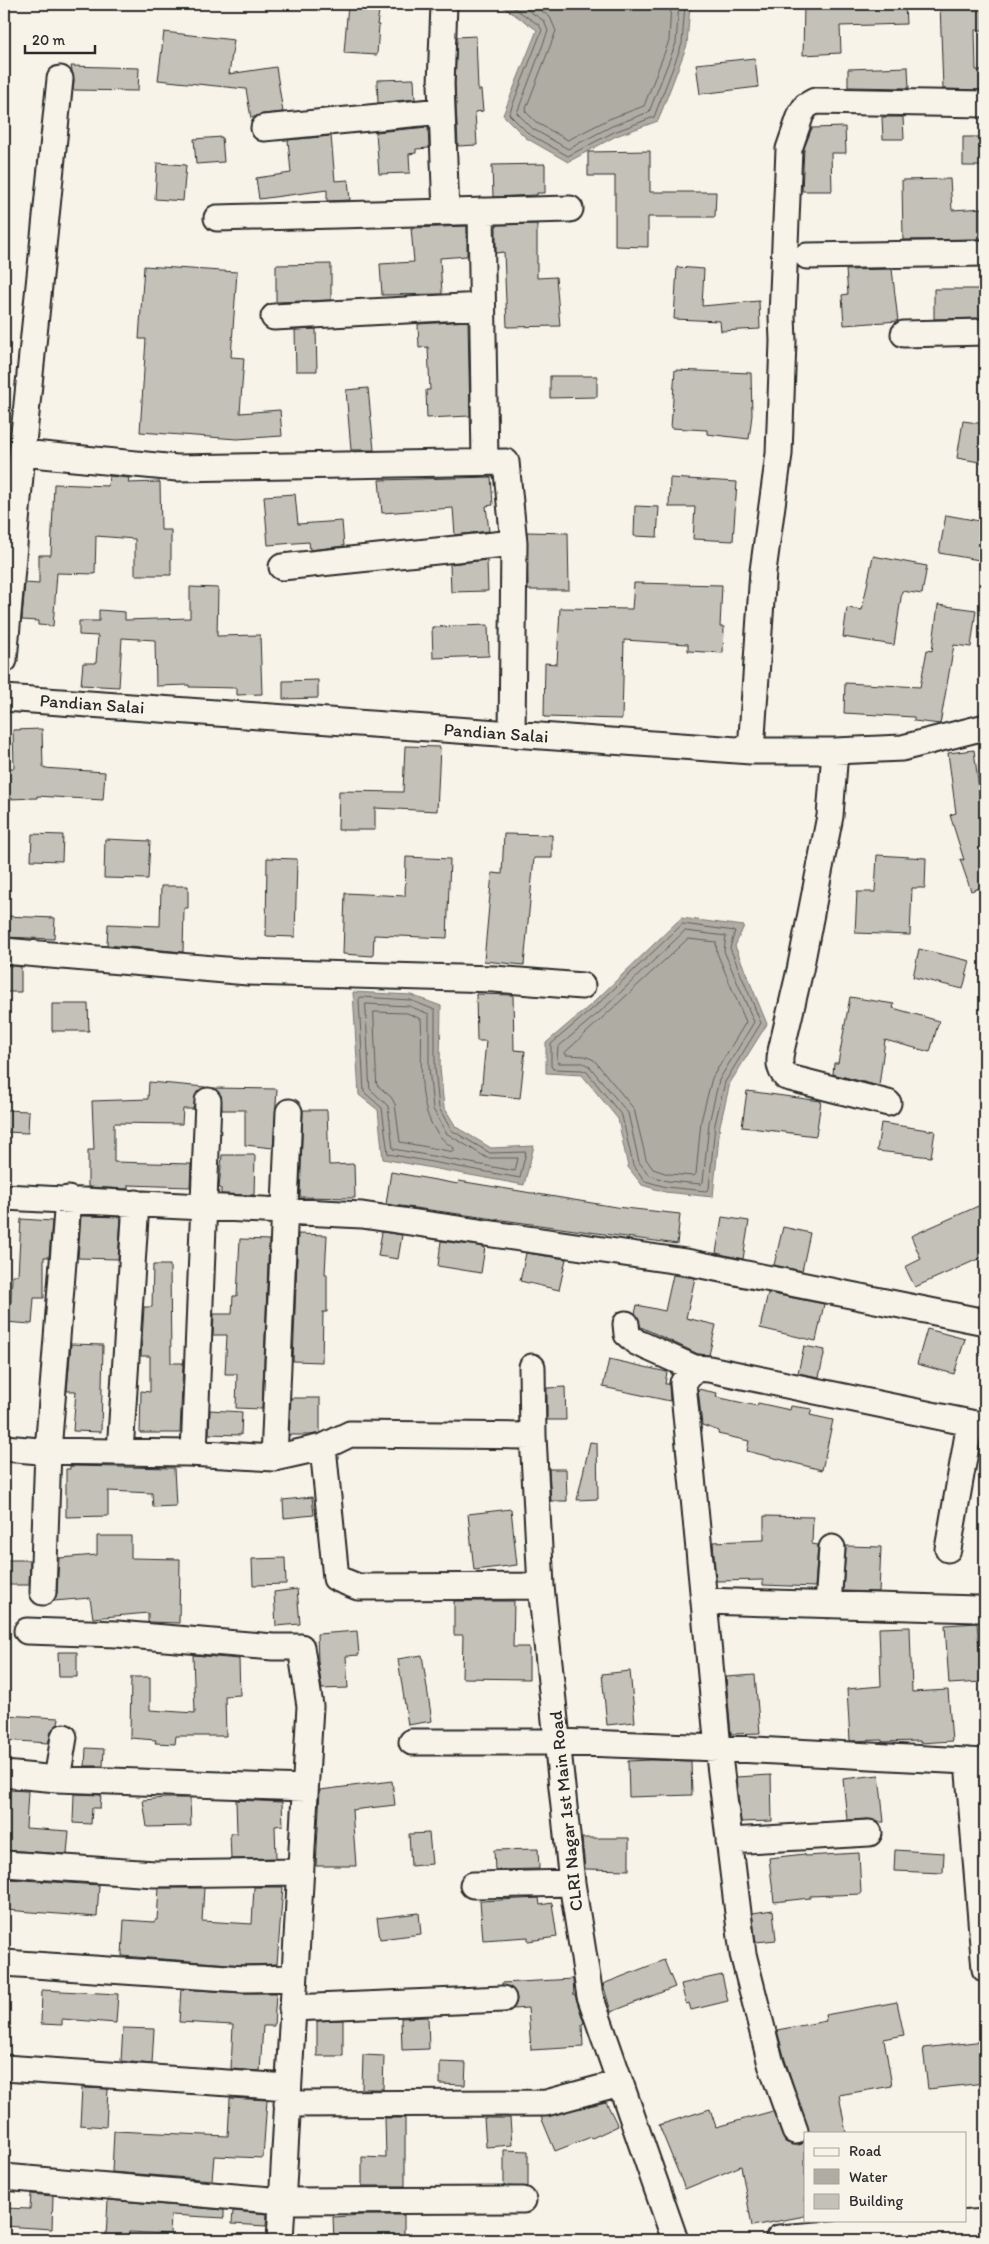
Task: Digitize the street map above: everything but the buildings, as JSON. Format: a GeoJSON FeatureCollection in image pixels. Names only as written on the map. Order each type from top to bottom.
{"type":"FeatureCollection","features":[{"type":"Feature","properties":{"kind":"street"},"geometry":{"type":"LineString","coordinates":[[444,4],[441,84],[446,212]]}},
{"type":"Feature","properties":{"kind":"street"},"geometry":{"type":"LineString","coordinates":[[4,660],[22,453],[60,79]]}},
{"type":"Feature","properties":{"kind":"street"},"geometry":{"type":"LineString","coordinates":[[751,751],[763,571],[779,454],[783,341],[782,316],[789,149],[801,114],[806,106],[815,101],[985,104]]}},
{"type":"Feature","properties":{"kind":"street"},"geometry":{"type":"LineString","coordinates":[[264,128],[442,111]]}},
{"type":"Feature","properties":{"kind":"street"},"geometry":{"type":"LineString","coordinates":[[217,218],[570,209]]}},
{"type":"Feature","properties":{"kind":"street"},"geometry":{"type":"LineString","coordinates":[[481,211],[485,462]]}},
{"type":"Feature","properties":{"kind":"street"},"geometry":{"type":"LineString","coordinates":[[807,256],[985,253]]}},
{"type":"Feature","properties":{"kind":"street"},"geometry":{"type":"LineString","coordinates":[[274,317],[482,306]]}},
{"type":"Feature","properties":{"kind":"street"},"geometry":{"type":"LineString","coordinates":[[904,334],[985,332]]}},
{"type":"Feature","properties":{"kind":"street"},"geometry":{"type":"LineString","coordinates":[[22,453],[177,468],[506,462],[514,543],[512,734]]}},
{"type":"Feature","properties":{"kind":"street"},"geometry":{"type":"LineString","coordinates":[[282,567],[514,543]]}},
{"type":"Feature","properties":{"kind":"street","name":"Pandian Salai"},"geometry":{"type":"LineString","coordinates":[[4,698],[751,751],[835,751],[902,748],[985,727]]}},
{"type":"Feature","properties":{"kind":"street"},"geometry":{"type":"LineString","coordinates":[[835,751],[830,816],[800,970],[781,1051],[780,1070],[786,1077],[888,1102]]}},
{"type":"Feature","properties":{"kind":"street"},"geometry":{"type":"LineString","coordinates":[[4,951],[248,972],[494,979],[582,986]]}},
{"type":"Feature","properties":{"kind":"street"},"geometry":{"type":"LineString","coordinates":[[194,1453],[208,1101]]}},
{"type":"Feature","properties":{"kind":"street"},"geometry":{"type":"LineString","coordinates":[[274,1458],[289,1112]]}},
{"type":"Feature","properties":{"kind":"street"},"geometry":{"type":"LineString","coordinates":[[4,1197],[136,1202],[362,1215],[686,1262],[985,1322]]}},
{"type":"Feature","properties":{"kind":"street"},"geometry":{"type":"LineString","coordinates":[[44,1592],[48,1451],[68,1199]]}},
{"type":"Feature","properties":{"kind":"street"},"geometry":{"type":"LineString","coordinates":[[120,1452],[136,1202]]}},
{"type":"Feature","properties":{"kind":"street"},"geometry":{"type":"LineString","coordinates":[[626,1324],[627,1334],[636,1342],[694,1368],[709,1369],[977,1425],[948,1549]]}},
{"type":"Feature","properties":{"kind":"street","name":"CLRI Nagar 1st Main Road"},"geometry":{"type":"LineString","coordinates":[[532,1367],[533,1436],[541,1586],[572,1883],[590,1996],[675,2240]]}},
{"type":"Feature","properties":{"kind":"street"},"geometry":{"type":"LineString","coordinates":[[694,1368],[683,1383],[718,1748],[729,1841],[744,1954],[771,2064],[795,2131]]}},
{"type":"Feature","properties":{"kind":"street"},"geometry":{"type":"LineString","coordinates":[[4,1448],[48,1451],[194,1453],[274,1458],[323,1447],[350,1434],[533,1436]]}},
{"type":"Feature","properties":{"kind":"street"},"geometry":{"type":"LineString","coordinates":[[323,1447],[336,1578],[358,1587],[541,1586]]}},
{"type":"Feature","properties":{"kind":"street"},"geometry":{"type":"LineString","coordinates":[[828,1604],[832,1548]]}},
{"type":"Feature","properties":{"kind":"street"},"geometry":{"type":"LineString","coordinates":[[704,1600],[977,1609]]}},
{"type":"Feature","properties":{"kind":"street"},"geometry":{"type":"LineString","coordinates":[[27,1631],[117,1634],[273,1647],[302,1647],[310,1706],[280,2240]]}},
{"type":"Feature","properties":{"kind":"street"},"geometry":{"type":"LineString","coordinates":[[58,1779],[64,1737]]}},
{"type":"Feature","properties":{"kind":"street"},"geometry":{"type":"LineString","coordinates":[[412,1742],[558,1742],[718,1748],[977,1762],[985,1969]]}},
{"type":"Feature","properties":{"kind":"street"},"geometry":{"type":"LineString","coordinates":[[4,1774],[58,1779],[305,1788]]}},
{"type":"Feature","properties":{"kind":"street"},"geometry":{"type":"LineString","coordinates":[[729,1841],[869,1833]]}},
{"type":"Feature","properties":{"kind":"street"},"geometry":{"type":"LineString","coordinates":[[4,1864],[155,1874],[300,1872]]}},
{"type":"Feature","properties":{"kind":"street"},"geometry":{"type":"LineString","coordinates":[[474,1885],[572,1883]]}},
{"type":"Feature","properties":{"kind":"street"},"geometry":{"type":"LineString","coordinates":[[4,1963],[243,1979],[294,1978]]}},
{"type":"Feature","properties":{"kind":"street"},"geometry":{"type":"LineString","coordinates":[[292,2008],[503,1999]]}},
{"type":"Feature","properties":{"kind":"street"},"geometry":{"type":"LineString","coordinates":[[4,2068],[287,2096],[546,2103],[620,2083]]}},
{"type":"Feature","properties":{"kind":"street"},"geometry":{"type":"LineString","coordinates":[[4,2177],[283,2201],[522,2200]]}},
{"type":"Feature","properties":{"kind":"street"},"geometry":{"type":"LineString","coordinates":[[779,2238],[872,2235],[985,2222]]}},
{"type":"Feature","properties":{"kind":"water"},"geometry":{"type":"Polygon","coordinates":[[[499,4],[690,4],[687,45],[658,121],[616,136],[568,162],[526,138],[503,115],[537,30],[499,4]]]}},
{"type":"Feature","properties":{"kind":"water"},"geometry":{"type":"Polygon","coordinates":[[[681,918],[744,926],[735,946],[767,1024],[730,1083],[720,1125],[713,1197],[665,1192],[642,1185],[628,1167],[618,1119],[582,1075],[546,1073],[546,1043],[594,1002],[681,918]]]}},
{"type":"Feature","properties":{"kind":"water"},"geometry":{"type":"Polygon","coordinates":[[[353,992],[411,995],[441,1006],[440,1068],[444,1107],[456,1127],[491,1148],[534,1146],[524,1185],[383,1159],[378,1110],[359,1095],[353,992]]]}}]}
